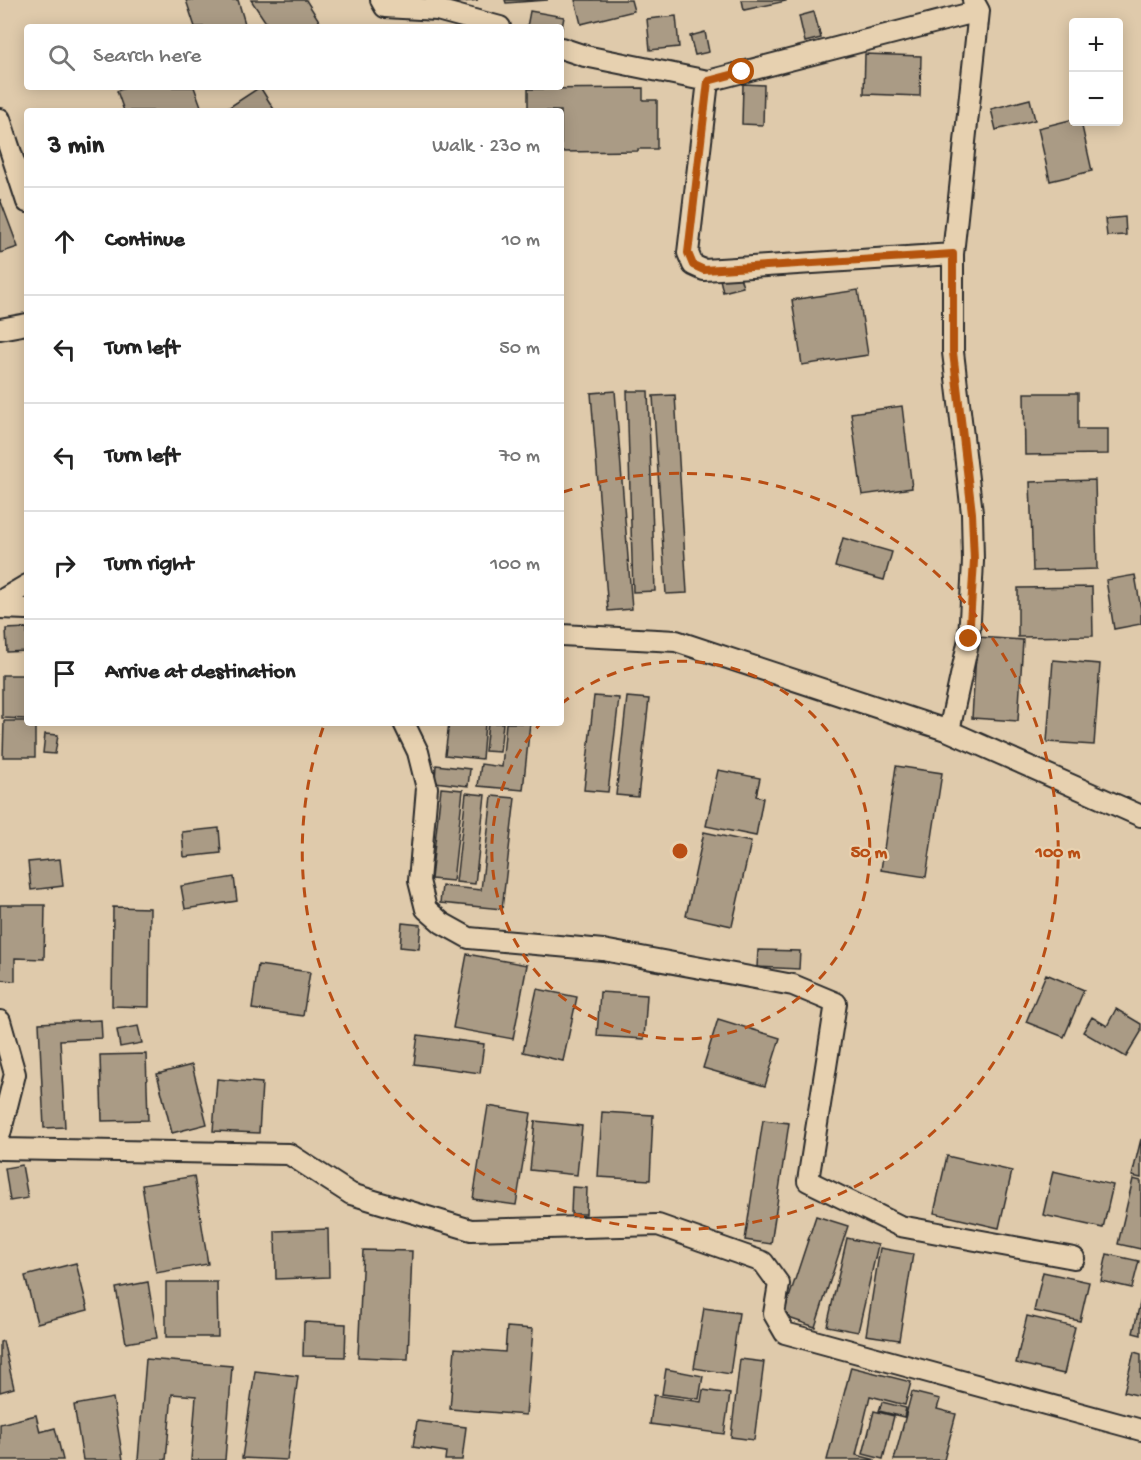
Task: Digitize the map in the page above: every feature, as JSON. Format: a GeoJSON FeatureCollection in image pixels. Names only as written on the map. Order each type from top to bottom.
{"type":"FeatureCollection","features":[{"type":"Feature","properties":{"kind":"street"},"geometry":{"type":"LineString","coordinates":[[381,0],[386,7],[437,10],[489,24]]}},
{"type":"Feature","properties":{"kind":"street"},"geometry":{"type":"LineString","coordinates":[[564,49],[585,56],[708,81],[976,6],[953,254],[953,352],[972,513],[974,561],[969,639],[949,731]]}},
{"type":"Feature","properties":{"kind":"street"},"geometry":{"type":"LineString","coordinates":[[708,81],[688,253],[693,265],[704,270],[953,254]]}},
{"type":"Feature","properties":{"kind":"street"},"geometry":{"type":"LineString","coordinates":[[0,119],[24,193]]}},
{"type":"Feature","properties":{"kind":"street"},"geometry":{"type":"LineString","coordinates":[[0,329],[24,325]]}},
{"type":"Feature","properties":{"kind":"street"},"geometry":{"type":"LineString","coordinates":[[0,601],[24,587]]}},
{"type":"Feature","properties":{"kind":"street"},"geometry":{"type":"LineString","coordinates":[[0,608],[24,609]]}},
{"type":"Feature","properties":{"kind":"street"},"geometry":{"type":"LineString","coordinates":[[564,635],[676,641],[949,731],[1141,816]]}},
{"type":"Feature","properties":{"kind":"street"},"geometry":{"type":"LineString","coordinates":[[405,726],[417,752],[427,788],[419,881],[426,909],[442,923],[469,938],[603,950],[793,985],[836,1003],[808,1181],[900,1226],[1074,1258]]}},
{"type":"Feature","properties":{"kind":"street"},"geometry":{"type":"LineString","coordinates":[[0,1021],[15,1074],[0,1134]]}},
{"type":"Feature","properties":{"kind":"street"},"geometry":{"type":"LineString","coordinates":[[0,1149],[289,1154],[351,1194],[471,1230],[658,1225],[763,1262],[779,1284],[774,1314],[785,1333],[1141,1430]]}},
{"type":"Feature","properties":{"kind":"building"},"geometry":{"type":"Polygon","coordinates":[[[186,0],[238,0],[245,24],[194,24],[186,0]]]}},
{"type":"Feature","properties":{"kind":"building"},"geometry":{"type":"Polygon","coordinates":[[[251,0],[306,0],[321,24],[267,24],[251,0]]]}},
{"type":"Feature","properties":{"kind":"building"},"geometry":{"type":"Polygon","coordinates":[[[447,0],[478,0],[448,4],[447,0]]]}},
{"type":"Feature","properties":{"kind":"building"},"geometry":{"type":"Polygon","coordinates":[[[505,0],[548,0],[506,3],[505,0]]]}},
{"type":"Feature","properties":{"kind":"building"},"geometry":{"type":"Polygon","coordinates":[[[575,0],[631,0],[634,11],[581,24],[575,0]]]}},
{"type":"Feature","properties":{"kind":"building"},"geometry":{"type":"Polygon","coordinates":[[[742,0],[786,0],[786,1],[744,10],[742,0]]]}},
{"type":"Feature","properties":{"kind":"building"},"geometry":{"type":"Polygon","coordinates":[[[530,11],[564,17],[563,24],[528,24],[530,11]]]}},
{"type":"Feature","properties":{"kind":"building"},"geometry":{"type":"Polygon","coordinates":[[[814,12],[821,38],[805,42],[799,16],[814,12]]]}},
{"type":"Feature","properties":{"kind":"building"},"geometry":{"type":"Polygon","coordinates":[[[676,16],[679,47],[650,50],[647,19],[676,16]]]}},
{"type":"Feature","properties":{"kind":"building"},"geometry":{"type":"Polygon","coordinates":[[[705,32],[709,52],[695,55],[690,36],[705,32]]]}},
{"type":"Feature","properties":{"kind":"building"},"geometry":{"type":"Polygon","coordinates":[[[865,54],[921,56],[920,96],[864,94],[865,54]]]}},
{"type":"Feature","properties":{"kind":"building"},"geometry":{"type":"Polygon","coordinates":[[[743,84],[764,85],[763,125],[742,124],[743,84]]]}},
{"type":"Feature","properties":{"kind":"building"},"geometry":{"type":"Polygon","coordinates":[[[643,88],[643,100],[657,100],[657,149],[564,152],[564,108],[528,108],[528,90],[643,88]]]}},
{"type":"Feature","properties":{"kind":"building"},"geometry":{"type":"Polygon","coordinates":[[[195,90],[202,108],[123,108],[117,91],[195,90]]]}},
{"type":"Feature","properties":{"kind":"building"},"geometry":{"type":"Polygon","coordinates":[[[255,90],[262,90],[273,108],[228,108],[255,90]]]}},
{"type":"Feature","properties":{"kind":"building"},"geometry":{"type":"Polygon","coordinates":[[[1030,99],[1035,120],[996,130],[991,109],[1030,99]]]}},
{"type":"Feature","properties":{"kind":"building"},"geometry":{"type":"Polygon","coordinates":[[[1069,120],[1069,126],[1082,126],[1092,171],[1050,181],[1038,128],[1069,120]]]}},
{"type":"Feature","properties":{"kind":"building"},"geometry":{"type":"Polygon","coordinates":[[[0,199],[18,247],[0,253],[0,199]]]}},
{"type":"Feature","properties":{"kind":"building"},"geometry":{"type":"Polygon","coordinates":[[[1125,217],[1126,235],[1107,236],[1105,219],[1125,217]]]}},
{"type":"Feature","properties":{"kind":"building"},"geometry":{"type":"Polygon","coordinates":[[[738,270],[743,287],[723,292],[719,275],[738,270]]]}},
{"type":"Feature","properties":{"kind":"building"},"geometry":{"type":"Polygon","coordinates":[[[858,290],[868,355],[802,365],[792,300],[858,290]]]}},
{"type":"Feature","properties":{"kind":"building"},"geometry":{"type":"Polygon","coordinates":[[[615,391],[632,609],[608,611],[591,393],[615,391]]]}},
{"type":"Feature","properties":{"kind":"building"},"geometry":{"type":"Polygon","coordinates":[[[627,391],[648,391],[655,591],[633,592],[627,391]]]}},
{"type":"Feature","properties":{"kind":"building"},"geometry":{"type":"Polygon","coordinates":[[[1024,393],[1078,393],[1078,429],[1108,429],[1108,454],[1025,455],[1024,393]]]}},
{"type":"Feature","properties":{"kind":"building"},"geometry":{"type":"Polygon","coordinates":[[[675,395],[687,593],[666,594],[653,396],[675,395]]]}},
{"type":"Feature","properties":{"kind":"building"},"geometry":{"type":"Polygon","coordinates":[[[902,406],[912,488],[862,495],[851,413],[902,406]]]}},
{"type":"Feature","properties":{"kind":"building"},"geometry":{"type":"Polygon","coordinates":[[[1095,480],[1097,569],[1033,571],[1030,482],[1095,480]]]}},
{"type":"Feature","properties":{"kind":"building"},"geometry":{"type":"Polygon","coordinates":[[[843,538],[892,552],[884,580],[835,567],[843,538]]]}},
{"type":"Feature","properties":{"kind":"building"},"geometry":{"type":"Polygon","coordinates":[[[1135,575],[1141,609],[1141,624],[1114,629],[1106,580],[1135,575]]]}},
{"type":"Feature","properties":{"kind":"building"},"geometry":{"type":"Polygon","coordinates":[[[1092,587],[1093,636],[1018,637],[1018,588],[1092,587]]]}},
{"type":"Feature","properties":{"kind":"building"},"geometry":{"type":"Polygon","coordinates":[[[24,628],[24,651],[7,652],[6,629],[24,628]]]}},
{"type":"Feature","properties":{"kind":"building"},"geometry":{"type":"Polygon","coordinates":[[[977,637],[1023,640],[1018,721],[972,718],[977,637]]]}},
{"type":"Feature","properties":{"kind":"building"},"geometry":{"type":"Polygon","coordinates":[[[1053,660],[1100,664],[1094,745],[1047,742],[1053,660]]]}},
{"type":"Feature","properties":{"kind":"building"},"geometry":{"type":"Polygon","coordinates":[[[2,675],[24,675],[24,719],[2,718],[2,675]]]}},
{"type":"Feature","properties":{"kind":"building"},"geometry":{"type":"Polygon","coordinates":[[[594,696],[619,698],[608,792],[584,790],[594,696]]]}},
{"type":"Feature","properties":{"kind":"building"},"geometry":{"type":"Polygon","coordinates":[[[627,697],[649,699],[638,797],[616,795],[627,697]]]}},
{"type":"Feature","properties":{"kind":"building"},"geometry":{"type":"Polygon","coordinates":[[[4,721],[24,721],[24,726],[35,726],[35,757],[3,757],[4,721]]]}},
{"type":"Feature","properties":{"kind":"building"},"geometry":{"type":"Polygon","coordinates":[[[449,726],[485,726],[482,759],[445,755],[449,726]]]}},
{"type":"Feature","properties":{"kind":"building"},"geometry":{"type":"Polygon","coordinates":[[[488,726],[503,726],[500,752],[485,751],[488,726]]]}},
{"type":"Feature","properties":{"kind":"building"},"geometry":{"type":"Polygon","coordinates":[[[506,726],[530,726],[523,790],[478,786],[481,764],[502,767],[506,726]]]}},
{"type":"Feature","properties":{"kind":"building"},"geometry":{"type":"Polygon","coordinates":[[[45,734],[58,735],[55,754],[43,753],[45,734]]]}},
{"type":"Feature","properties":{"kind":"building"},"geometry":{"type":"Polygon","coordinates":[[[436,765],[470,769],[468,786],[435,782],[436,765]]]}},
{"type":"Feature","properties":{"kind":"building"},"geometry":{"type":"Polygon","coordinates":[[[896,766],[942,773],[926,877],[881,870],[896,766]]]}},
{"type":"Feature","properties":{"kind":"building"},"geometry":{"type":"Polygon","coordinates":[[[718,770],[760,778],[756,796],[763,798],[756,836],[706,826],[718,770]]]}},
{"type":"Feature","properties":{"kind":"building"},"geometry":{"type":"Polygon","coordinates":[[[441,788],[463,790],[453,881],[431,879],[441,788]]]}},
{"type":"Feature","properties":{"kind":"building"},"geometry":{"type":"Polygon","coordinates":[[[466,793],[485,795],[475,884],[456,882],[466,793]]]}},
{"type":"Feature","properties":{"kind":"building"},"geometry":{"type":"Polygon","coordinates":[[[492,796],[515,798],[502,909],[440,903],[442,886],[481,890],[492,796]]]}},
{"type":"Feature","properties":{"kind":"building"},"geometry":{"type":"Polygon","coordinates":[[[219,828],[221,853],[184,857],[182,832],[219,828]]]}},
{"type":"Feature","properties":{"kind":"building"},"geometry":{"type":"Polygon","coordinates":[[[704,832],[751,842],[732,926],[686,916],[704,832]]]}},
{"type":"Feature","properties":{"kind":"building"},"geometry":{"type":"Polygon","coordinates":[[[60,859],[63,886],[31,890],[28,862],[60,859]]]}},
{"type":"Feature","properties":{"kind":"building"},"geometry":{"type":"Polygon","coordinates":[[[234,877],[237,901],[185,909],[181,886],[234,877]]]}},
{"type":"Feature","properties":{"kind":"building"},"geometry":{"type":"Polygon","coordinates":[[[0,905],[45,905],[44,959],[15,958],[15,981],[0,980],[0,905]]]}},
{"type":"Feature","properties":{"kind":"building"},"geometry":{"type":"Polygon","coordinates":[[[113,907],[150,908],[149,1007],[112,1006],[113,907]]]}},
{"type":"Feature","properties":{"kind":"building"},"geometry":{"type":"Polygon","coordinates":[[[402,923],[421,925],[419,949],[400,947],[402,923]]]}},
{"type":"Feature","properties":{"kind":"building"},"geometry":{"type":"Polygon","coordinates":[[[758,950],[800,951],[799,969],[757,967],[758,950]]]}},
{"type":"Feature","properties":{"kind":"building"},"geometry":{"type":"Polygon","coordinates":[[[467,954],[527,965],[513,1039],[453,1028],[467,954]]]}},
{"type":"Feature","properties":{"kind":"building"},"geometry":{"type":"Polygon","coordinates":[[[258,965],[310,972],[303,1016],[252,1009],[258,965]]]}},
{"type":"Feature","properties":{"kind":"building"},"geometry":{"type":"Polygon","coordinates":[[[1046,974],[1084,990],[1064,1037],[1026,1022],[1046,974]]]}},
{"type":"Feature","properties":{"kind":"building"},"geometry":{"type":"Polygon","coordinates":[[[537,989],[577,997],[563,1061],[523,1052],[537,989]]]}},
{"type":"Feature","properties":{"kind":"building"},"geometry":{"type":"Polygon","coordinates":[[[600,992],[647,995],[644,1039],[597,1036],[600,992]]]}},
{"type":"Feature","properties":{"kind":"building"},"geometry":{"type":"Polygon","coordinates":[[[1116,1009],[1141,1024],[1141,1032],[1126,1057],[1083,1032],[1092,1017],[1107,1026],[1116,1009]]]}},
{"type":"Feature","properties":{"kind":"building"},"geometry":{"type":"Polygon","coordinates":[[[718,1019],[780,1038],[765,1086],[703,1068],[718,1019]]]}},
{"type":"Feature","properties":{"kind":"building"},"geometry":{"type":"Polygon","coordinates":[[[101,1020],[102,1038],[60,1040],[65,1127],[44,1128],[39,1023],[101,1020]]]}},
{"type":"Feature","properties":{"kind":"building"},"geometry":{"type":"Polygon","coordinates":[[[138,1026],[142,1043],[120,1047],[117,1030],[138,1026]]]}},
{"type":"Feature","properties":{"kind":"building"},"geometry":{"type":"Polygon","coordinates":[[[418,1035],[484,1044],[480,1073],[414,1064],[418,1035]]]}},
{"type":"Feature","properties":{"kind":"building"},"geometry":{"type":"Polygon","coordinates":[[[146,1054],[148,1120],[102,1121],[100,1055],[146,1054]]]}},
{"type":"Feature","properties":{"kind":"building"},"geometry":{"type":"Polygon","coordinates":[[[192,1065],[207,1124],[172,1133],[157,1074],[192,1065]]]}},
{"type":"Feature","properties":{"kind":"building"},"geometry":{"type":"Polygon","coordinates":[[[217,1079],[262,1083],[259,1133],[213,1131],[217,1079]]]}},
{"type":"Feature","properties":{"kind":"building"},"geometry":{"type":"Polygon","coordinates":[[[488,1106],[531,1113],[516,1205],[473,1199],[488,1106]]]}},
{"type":"Feature","properties":{"kind":"building"},"geometry":{"type":"Polygon","coordinates":[[[602,1112],[653,1115],[650,1180],[598,1177],[602,1112]]]}},
{"type":"Feature","properties":{"kind":"building"},"geometry":{"type":"Polygon","coordinates":[[[763,1120],[789,1123],[771,1244],[745,1240],[763,1120]]]}},
{"type":"Feature","properties":{"kind":"building"},"geometry":{"type":"Polygon","coordinates":[[[535,1121],[582,1126],[577,1175],[530,1170],[535,1121]]]}},
{"type":"Feature","properties":{"kind":"building"},"geometry":{"type":"Polygon","coordinates":[[[1141,1139],[1141,1178],[1132,1176],[1141,1139]]]}},
{"type":"Feature","properties":{"kind":"building"},"geometry":{"type":"Polygon","coordinates":[[[947,1156],[1012,1171],[999,1228],[934,1213],[947,1156]]]}},
{"type":"Feature","properties":{"kind":"building"},"geometry":{"type":"Polygon","coordinates":[[[22,1165],[28,1198],[10,1201],[5,1168],[22,1165]]]}},
{"type":"Feature","properties":{"kind":"building"},"geometry":{"type":"Polygon","coordinates":[[[1053,1171],[1113,1185],[1103,1228],[1043,1215],[1053,1171]]]}},
{"type":"Feature","properties":{"kind":"building"},"geometry":{"type":"Polygon","coordinates":[[[194,1176],[208,1264],[156,1273],[142,1185],[194,1176]]]}},
{"type":"Feature","properties":{"kind":"building"},"geometry":{"type":"Polygon","coordinates":[[[1133,1179],[1141,1181],[1141,1249],[1118,1244],[1133,1179]]]}},
{"type":"Feature","properties":{"kind":"building"},"geometry":{"type":"Polygon","coordinates":[[[572,1187],[587,1188],[586,1214],[571,1214],[572,1187]]]}},
{"type":"Feature","properties":{"kind":"building"},"geometry":{"type":"Polygon","coordinates":[[[816,1216],[848,1226],[815,1327],[783,1316],[816,1216]]]}},
{"type":"Feature","properties":{"kind":"building"},"geometry":{"type":"Polygon","coordinates":[[[328,1229],[329,1277],[276,1279],[275,1231],[328,1229]]]}},
{"type":"Feature","properties":{"kind":"building"},"geometry":{"type":"Polygon","coordinates":[[[847,1238],[878,1245],[858,1332],[827,1326],[847,1238]]]}},
{"type":"Feature","properties":{"kind":"building"},"geometry":{"type":"Polygon","coordinates":[[[880,1248],[913,1254],[899,1340],[866,1335],[880,1248]]]}},
{"type":"Feature","properties":{"kind":"building"},"geometry":{"type":"Polygon","coordinates":[[[363,1250],[412,1251],[408,1359],[358,1357],[363,1250]]]}},
{"type":"Feature","properties":{"kind":"building"},"geometry":{"type":"Polygon","coordinates":[[[1107,1254],[1139,1261],[1132,1288],[1101,1281],[1107,1254]]]}},
{"type":"Feature","properties":{"kind":"building"},"geometry":{"type":"Polygon","coordinates":[[[76,1263],[88,1310],[37,1323],[25,1276],[76,1263]]]}},
{"type":"Feature","properties":{"kind":"building"},"geometry":{"type":"Polygon","coordinates":[[[1043,1272],[1089,1282],[1080,1321],[1034,1311],[1043,1272]]]}},
{"type":"Feature","properties":{"kind":"building"},"geometry":{"type":"Polygon","coordinates":[[[148,1282],[157,1338],[126,1343],[116,1288],[148,1282]]]}},
{"type":"Feature","properties":{"kind":"building"},"geometry":{"type":"Polygon","coordinates":[[[166,1282],[217,1282],[218,1337],[166,1337],[166,1282]]]}},
{"type":"Feature","properties":{"kind":"building"},"geometry":{"type":"Polygon","coordinates":[[[1141,1299],[1141,1335],[1133,1333],[1141,1299]]]}},
{"type":"Feature","properties":{"kind":"building"},"geometry":{"type":"Polygon","coordinates":[[[704,1308],[739,1313],[730,1374],[694,1368],[704,1308]]]}},
{"type":"Feature","properties":{"kind":"building"},"geometry":{"type":"Polygon","coordinates":[[[1027,1316],[1075,1327],[1064,1374],[1016,1363],[1027,1316]]]}},
{"type":"Feature","properties":{"kind":"building"},"geometry":{"type":"Polygon","coordinates":[[[304,1322],[346,1324],[345,1357],[303,1356],[304,1322]]]}},
{"type":"Feature","properties":{"kind":"building"},"geometry":{"type":"Polygon","coordinates":[[[507,1327],[533,1329],[526,1415],[450,1409],[455,1348],[505,1352],[507,1327]]]}},
{"type":"Feature","properties":{"kind":"building"},"geometry":{"type":"Polygon","coordinates":[[[3,1341],[14,1388],[0,1392],[0,1342],[3,1341]]]}},
{"type":"Feature","properties":{"kind":"building"},"geometry":{"type":"Polygon","coordinates":[[[1134,1352],[1141,1354],[1141,1396],[1124,1392],[1134,1352]]]}},
{"type":"Feature","properties":{"kind":"building"},"geometry":{"type":"Polygon","coordinates":[[[146,1359],[232,1366],[225,1460],[191,1460],[196,1396],[172,1394],[166,1460],[138,1460],[146,1359]]]}},
{"type":"Feature","properties":{"kind":"building"},"geometry":{"type":"Polygon","coordinates":[[[740,1359],[764,1362],[754,1440],[731,1437],[740,1359]]]}},
{"type":"Feature","properties":{"kind":"building"},"geometry":{"type":"Polygon","coordinates":[[[851,1367],[911,1382],[905,1405],[870,1396],[856,1455],[876,1460],[827,1460],[851,1367]]]}},
{"type":"Feature","properties":{"kind":"building"},"geometry":{"type":"Polygon","coordinates":[[[666,1369],[703,1376],[699,1399],[662,1394],[666,1369]]]}},
{"type":"Feature","properties":{"kind":"building"},"geometry":{"type":"Polygon","coordinates":[[[255,1371],[298,1376],[287,1460],[242,1458],[255,1371]]]}},
{"type":"Feature","properties":{"kind":"building"},"geometry":{"type":"Polygon","coordinates":[[[703,1390],[730,1394],[724,1434],[650,1424],[654,1395],[701,1402],[703,1390]]]}},
{"type":"Feature","properties":{"kind":"building"},"geometry":{"type":"Polygon","coordinates":[[[912,1392],[940,1399],[937,1409],[956,1414],[944,1460],[894,1460],[912,1392]]]}},
{"type":"Feature","properties":{"kind":"building"},"geometry":{"type":"Polygon","coordinates":[[[113,1398],[123,1460],[83,1460],[74,1405],[113,1398]]]}},
{"type":"Feature","properties":{"kind":"building"},"geometry":{"type":"Polygon","coordinates":[[[882,1402],[906,1408],[904,1417],[879,1411],[882,1402]]]}},
{"type":"Feature","properties":{"kind":"building"},"geometry":{"type":"Polygon","coordinates":[[[874,1411],[894,1416],[883,1459],[863,1454],[874,1411]]]}},
{"type":"Feature","properties":{"kind":"building"},"geometry":{"type":"Polygon","coordinates":[[[36,1415],[40,1432],[55,1428],[63,1460],[0,1460],[0,1424],[36,1415]]]}},
{"type":"Feature","properties":{"kind":"building"},"geometry":{"type":"Polygon","coordinates":[[[417,1421],[466,1427],[462,1460],[445,1460],[446,1452],[413,1447],[417,1421]]]}},
{"type":"Feature","properties":{"kind":"route"},"geometry":{"type":"LineString","coordinates":[[742,72],[708,81],[688,253],[693,265],[704,270],[953,254],[953,352],[972,513],[974,561],[969,639]]}}]}
